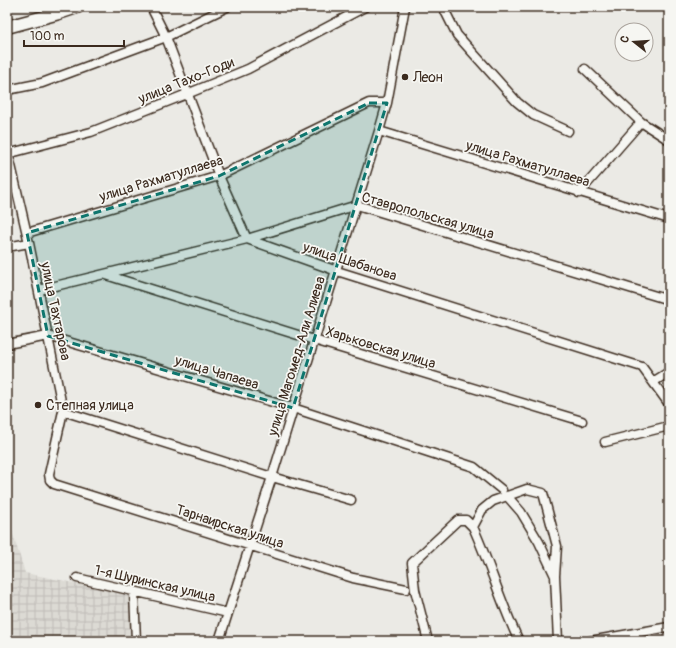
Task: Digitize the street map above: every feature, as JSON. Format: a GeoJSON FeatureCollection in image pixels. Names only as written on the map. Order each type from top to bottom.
{"type":"FeatureCollection","features":[{"type":"Feature","properties":{"kind":"main road"},"geometry":{"type":"LineString","coordinates":[[7,19],[52,7]]}},
{"type":"Feature","properties":{"kind":"main road"},"geometry":{"type":"LineString","coordinates":[[7,27],[74,8]]}},
{"type":"Feature","properties":{"kind":"street"},"geometry":{"type":"LineString","coordinates":[[151,7],[166,37],[219,176],[247,239]]}},
{"type":"Feature","properties":{"kind":"street"},"geometry":{"type":"LineString","coordinates":[[7,90],[42,83],[166,37],[227,7]]}},
{"type":"Feature","properties":{"kind":"street","name":"улица Тахо-Годи"},"geometry":{"type":"LineString","coordinates":[[7,152],[90,132],[187,94],[248,68],[365,7]]}},
{"type":"Feature","properties":{"kind":"street","name":"улица Магомед-Али Алиева"},"geometry":{"type":"LineString","coordinates":[[222,640],[228,613],[358,205],[387,103],[405,7]]}},
{"type":"Feature","properties":{"kind":"street"},"geometry":{"type":"LineString","coordinates":[[443,7],[457,35],[517,102],[533,115],[568,131]]}},
{"type":"Feature","properties":{"kind":"street"},"geometry":{"type":"LineString","coordinates":[[585,69],[641,122],[669,140]]}},
{"type":"Feature","properties":{"kind":"street","name":"улица Рахматуллаева"},"geometry":{"type":"LineString","coordinates":[[26,233],[219,176],[369,103],[387,103]]}},
{"type":"Feature","properties":{"kind":"street"},"geometry":{"type":"LineString","coordinates":[[579,192],[641,122]]}},
{"type":"Feature","properties":{"kind":"street","name":"улица Рахматуллаева"},"geometry":{"type":"LineString","coordinates":[[379,132],[669,219]]}},
{"type":"Feature","properties":{"kind":"street","name":"улица Тахтарова"},"geometry":{"type":"LineString","coordinates":[[7,152],[29,243],[63,411],[49,474],[50,480]]}},
{"type":"Feature","properties":{"kind":"street","name":"Ставропольская улица"},"geometry":{"type":"LineString","coordinates":[[39,290],[247,239],[358,205],[669,300]]}},
{"type":"Feature","properties":{"kind":"street","name":"улица Шабанова"},"geometry":{"type":"LineString","coordinates":[[247,239],[337,271],[642,367],[669,404]]}},
{"type":"Feature","properties":{"kind":"street"},"geometry":{"type":"LineString","coordinates":[[7,247],[29,243]]}},
{"type":"Feature","properties":{"kind":"street","name":"Харьковская улица"},"geometry":{"type":"LineString","coordinates":[[105,275],[582,421]]}},
{"type":"Feature","properties":{"kind":"street","name":"улица Чапаева"},"geometry":{"type":"LineString","coordinates":[[7,344],[48,336],[293,408],[474,467],[505,493],[521,512],[539,542],[555,576]]}},
{"type":"Feature","properties":{"kind":"street"},"geometry":{"type":"LineString","coordinates":[[653,382],[669,372]]}},
{"type":"Feature","properties":{"kind":"street"},"geometry":{"type":"LineString","coordinates":[[63,411],[272,477],[351,500]]}},
{"type":"Feature","properties":{"kind":"street"},"geometry":{"type":"LineString","coordinates":[[605,442],[669,426]]}},
{"type":"Feature","properties":{"kind":"street","name":"Тарнаирская улица"},"geometry":{"type":"LineString","coordinates":[[50,480],[54,484],[353,578],[406,589]]}},
{"type":"Feature","properties":{"kind":"street"},"geometry":{"type":"LineString","coordinates":[[473,527],[482,510],[505,493],[527,489],[543,493],[557,546],[555,576],[558,641]]}},
{"type":"Feature","properties":{"kind":"street"},"geometry":{"type":"LineString","coordinates":[[428,641],[415,590],[412,563],[458,520],[466,520],[473,527],[484,551],[510,624],[519,641]]}},
{"type":"Feature","properties":{"kind":"street","name":"1-я Шуринская улица"},"geometry":{"type":"LineString","coordinates":[[77,578],[228,613]]}},
{"type":"Feature","properties":{"kind":"street"},"geometry":{"type":"LineString","coordinates":[[134,592],[136,641]]}},
{"type":"Feature","properties":{"kind":"street"},"geometry":{"type":"LineString","coordinates":[[590,641],[669,627]]}},
{"type":"Feature","properties":{"kind":"highlighted area"},"geometry":{"type":"Polygon","coordinates":[[[369,103],[387,103],[293,408],[48,336],[27,233],[219,176],[369,103]]]}},
{"type":"Feature","properties":{"kind":"shaded area"},"geometry":{"type":"Polygon","coordinates":[[[7,515],[25,573],[129,594],[131,641],[7,641],[7,515]]]}},
{"type":"Feature","properties":{"kind":"place","name":"Леон"},"geometry":{"type":"Point","coordinates":[405,77]}},
{"type":"Feature","properties":{"kind":"place","name":"Степная улица"},"geometry":{"type":"Point","coordinates":[38,405]}}]}
